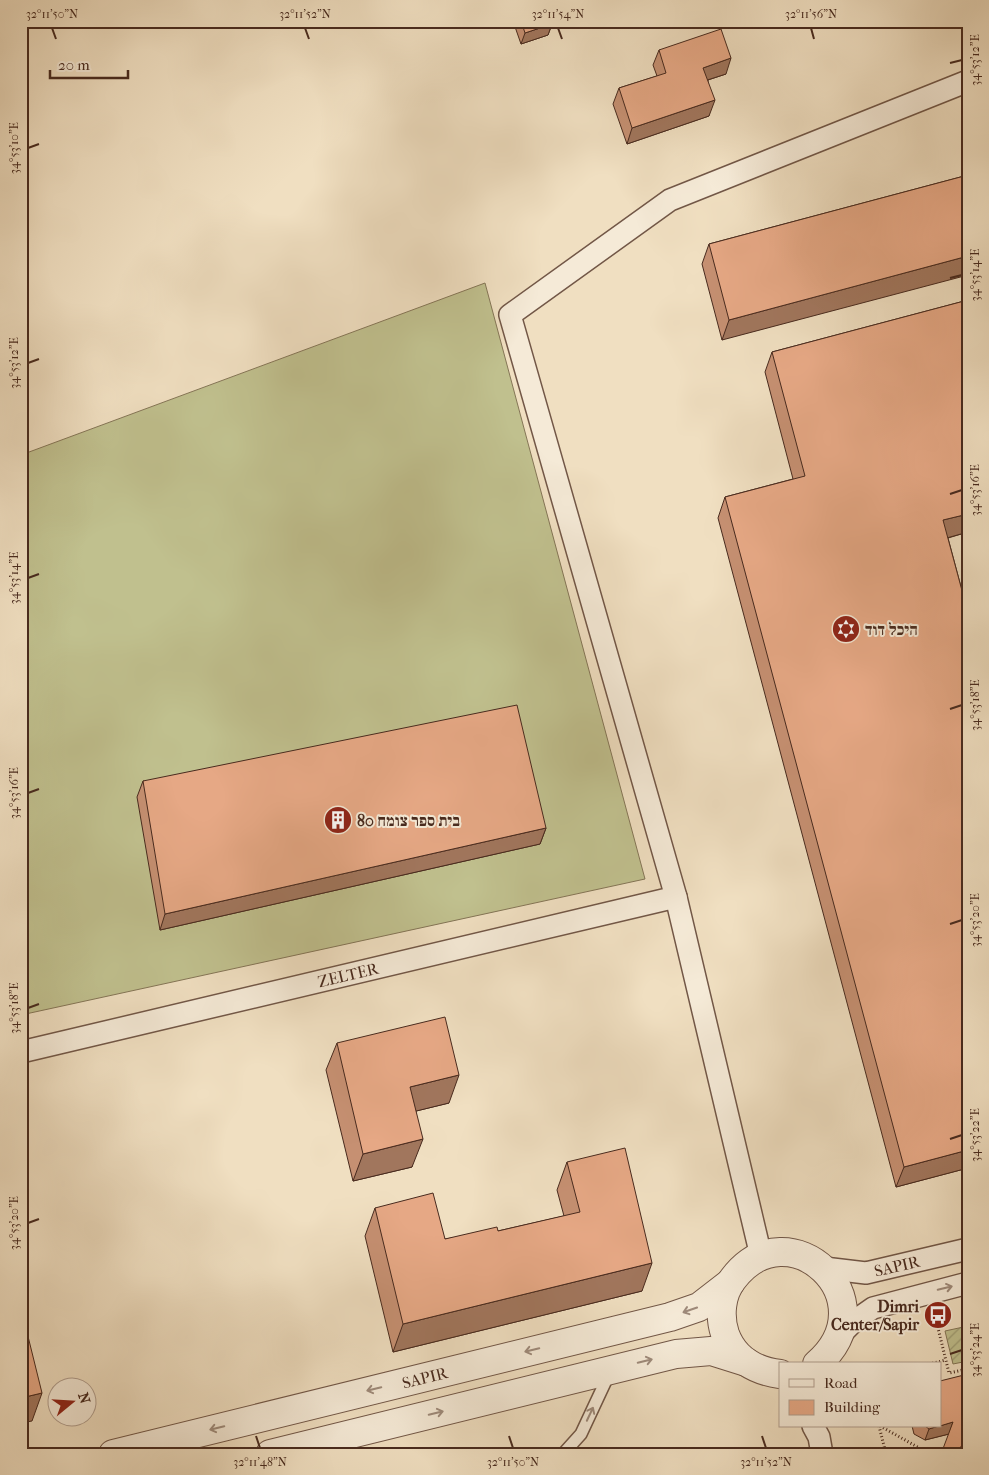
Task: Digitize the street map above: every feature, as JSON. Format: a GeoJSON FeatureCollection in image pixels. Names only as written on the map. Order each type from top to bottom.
{"type":"FeatureCollection","features":[{"type":"Feature","properties":{"kind":"street"},"geometry":{"type":"LineString","coordinates":[[761,1256],[676,897],[510,315],[670,200],[968,81]]}},
{"type":"Feature","properties":{"kind":"street","name":"ZELTER"},"geometry":{"type":"LineString","coordinates":[[21,1052],[676,897]]}},
{"type":"Feature","properties":{"kind":"street","name":"SAPIR"},"geometry":{"type":"LineString","coordinates":[[824,1268],[866,1273],[968,1250]]}},
{"type":"Feature","properties":{"kind":"street"},"geometry":{"type":"LineString","coordinates":[[768,1373],[734,1350],[725,1334],[722,1317],[723,1299],[730,1283],[749,1262],[761,1256],[777,1252],[794,1253],[810,1259],[824,1268],[836,1282],[842,1300],[844,1318],[828,1354]]}},
{"type":"Feature","properties":{"kind":"street","name":"SAPIR"},"geometry":{"type":"LineString","coordinates":[[113,1454],[670,1317],[699,1307],[730,1283]]}},
{"type":"Feature","properties":{"kind":"street","name":"SAPIR"},"geometry":{"type":"LineString","coordinates":[[828,1354],[853,1322],[873,1308],[968,1283]]}},
{"type":"Feature","properties":{"kind":"street"},"geometry":{"type":"LineString","coordinates":[[270,1454],[676,1354],[711,1351],[768,1373]]}},
{"type":"Feature","properties":{"kind":"lane"},"geometry":{"type":"LineString","coordinates":[[563,1454],[581,1434],[611,1370]]}},
{"type":"Feature","properties":{"kind":"path"},"geometry":{"type":"LineString","coordinates":[[936,1320],[949,1373],[968,1369]]}},
{"type":"Feature","properties":{"kind":"path"},"geometry":{"type":"LineString","coordinates":[[938,1362],[946,1360]]}},
{"type":"Feature","properties":{"kind":"path"},"geometry":{"type":"LineString","coordinates":[[880,1428],[886,1454]]}},
{"type":"Feature","properties":{"kind":"path"},"geometry":{"type":"LineString","coordinates":[[884,1428],[930,1454]]}},
{"type":"Feature","properties":{"kind":"green space"},"geometry":{"type":"Polygon","coordinates":[[[485,283],[645,879],[21,1015],[21,455],[485,283]]]}},
{"type":"Feature","properties":{"kind":"green space"},"geometry":{"type":"Polygon","coordinates":[[[968,1326],[968,1361],[953,1364],[945,1331],[968,1326]]]}},
{"type":"Feature","properties":{"kind":"building"},"geometry":{"type":"Polygon","coordinates":[[[521,21],[551,21],[552,24],[525,33],[521,21]]]}},
{"type":"Feature","properties":{"kind":"building"},"geometry":{"type":"Polygon","coordinates":[[[721,29],[731,58],[703,68],[715,100],[632,128],[619,88],[666,73],[659,50],[721,29]]]}},
{"type":"Feature","properties":{"kind":"building"},"geometry":{"type":"Polygon","coordinates":[[[968,175],[968,256],[729,320],[709,244],[968,175]]]}},
{"type":"Feature","properties":{"kind":"building"},"geometry":{"type":"Polygon","coordinates":[[[968,300],[968,514],[943,520],[968,613],[968,1150],[904,1167],[725,497],[805,476],[772,352],[968,300]]]}},
{"type":"Feature","properties":{"kind":"building","name":"בית ספר צומח 80"},"geometry":{"type":"Polygon","coordinates":[[[517,705],[546,828],[165,914],[143,781],[517,705]]]}},
{"type":"Feature","properties":{"kind":"building"},"geometry":{"type":"Polygon","coordinates":[[[445,1017],[459,1075],[410,1087],[423,1139],[363,1154],[337,1043],[445,1017]]]}},
{"type":"Feature","properties":{"kind":"building"},"geometry":{"type":"Polygon","coordinates":[[[625,1148],[652,1263],[403,1324],[375,1208],[433,1193],[445,1239],[497,1227],[498,1231],[580,1212],[567,1162],[625,1148]]]}},
{"type":"Feature","properties":{"kind":"building"},"geometry":{"type":"Polygon","coordinates":[[[21,1308],[42,1393],[21,1398],[21,1308]]]}},
{"type":"Feature","properties":{"kind":"building"},"geometry":{"type":"Polygon","coordinates":[[[968,1374],[968,1442],[950,1454],[941,1454],[953,1422],[942,1425],[942,1380],[968,1374]]]}},
{"type":"Feature","properties":{"kind":"building"},"geometry":{"type":"Polygon","coordinates":[[[707,1450],[708,1454],[693,1454],[707,1450]]]}},
{"type":"Feature","properties":{"kind":"place","name":"היכל דוד"},"geometry":{"type":"Point","coordinates":[846,629]}},
{"type":"Feature","properties":{"kind":"place","name":"בית ספר צומח 80"},"geometry":{"type":"Point","coordinates":[338,820]}},
{"type":"Feature","properties":{"kind":"place","name":"Dimri Center/Sapir"},"geometry":{"type":"Point","coordinates":[938,1315]}}]}
